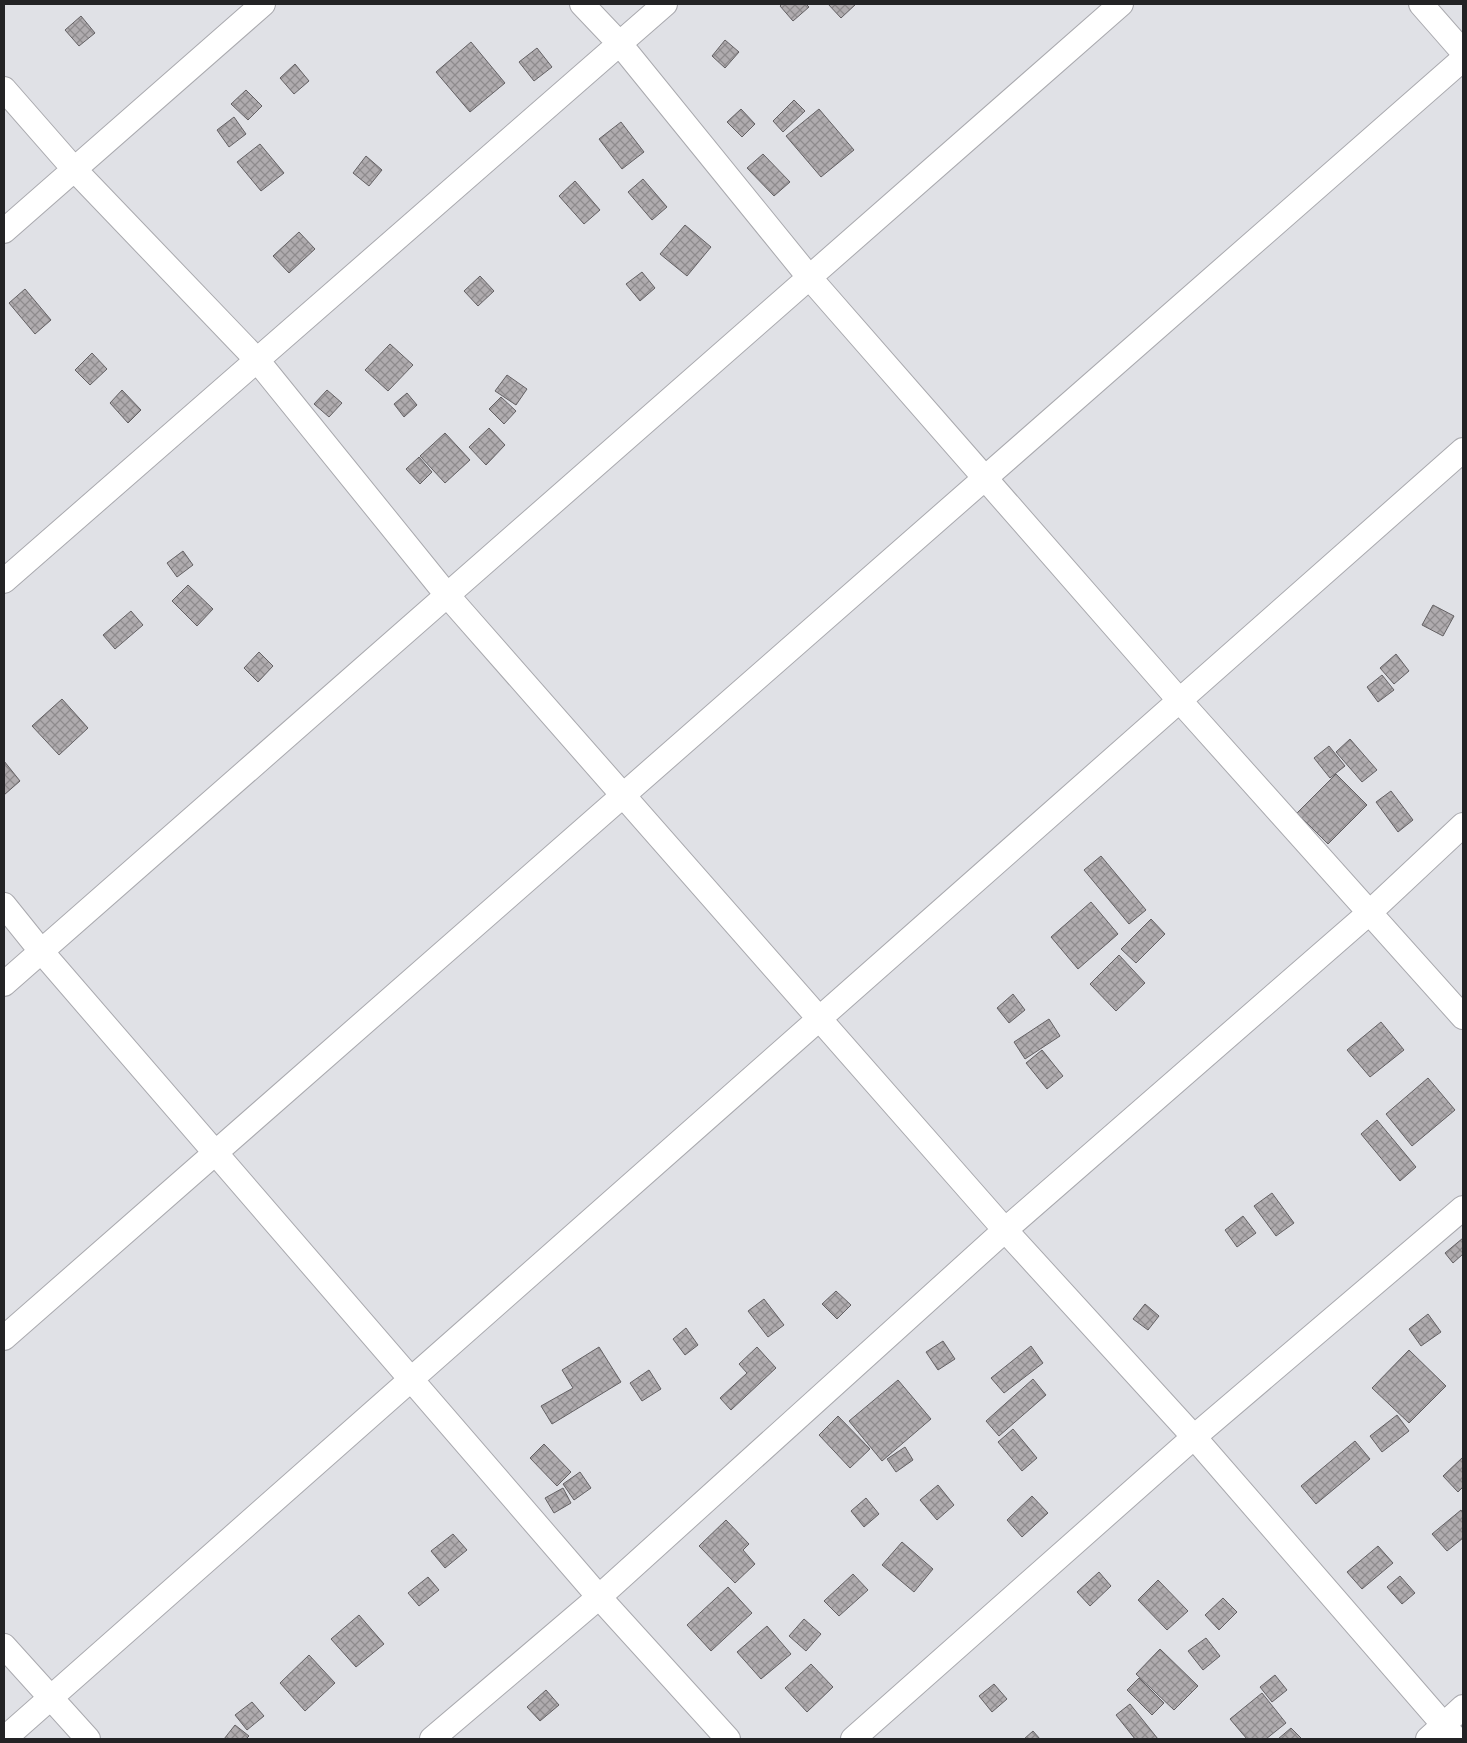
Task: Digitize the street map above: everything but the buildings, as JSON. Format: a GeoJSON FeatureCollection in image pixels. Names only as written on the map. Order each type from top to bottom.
{"type":"FeatureCollection","features":[{"type":"Feature","properties":{"kind":"street"},"geometry":{"type":"LineString","coordinates":[[4,231],[263,4]]}},
{"type":"Feature","properties":{"kind":"street"},"geometry":{"type":"LineString","coordinates":[[582,4],[620,44],[809,277],[1180,700],[1463,1017]]}},
{"type":"Feature","properties":{"kind":"street"},"geometry":{"type":"LineString","coordinates":[[4,581],[665,4]]}},
{"type":"Feature","properties":{"kind":"street"},"geometry":{"type":"LineString","coordinates":[[4,984],[1121,4]]}},
{"type":"Feature","properties":{"kind":"street"},"geometry":{"type":"LineString","coordinates":[[1421,4],[1463,52]]}},
{"type":"Feature","properties":{"kind":"street"},"geometry":{"type":"LineString","coordinates":[[4,1338],[1463,59]]}},
{"type":"Feature","properties":{"kind":"street"},"geometry":{"type":"LineString","coordinates":[[4,89],[74,169],[257,360],[448,595],[1005,1230],[1194,1437],[1443,1734],[1463,1707]]}},
{"type":"Feature","properties":{"kind":"street"},"geometry":{"type":"LineString","coordinates":[[4,1739],[1463,450]]}},
{"type":"Feature","properties":{"kind":"street"},"geometry":{"type":"LineString","coordinates":[[432,1739],[598,1597],[1005,1230],[1369,912],[1463,825]]}},
{"type":"Feature","properties":{"kind":"street"},"geometry":{"type":"LineString","coordinates":[[4,905],[41,952],[598,1597],[728,1739]]}},
{"type":"Feature","properties":{"kind":"street"},"geometry":{"type":"LineString","coordinates":[[853,1739],[1194,1437],[1463,1208]]}},
{"type":"Feature","properties":{"kind":"street"},"geometry":{"type":"LineString","coordinates":[[4,1646],[88,1739]]}}]}
